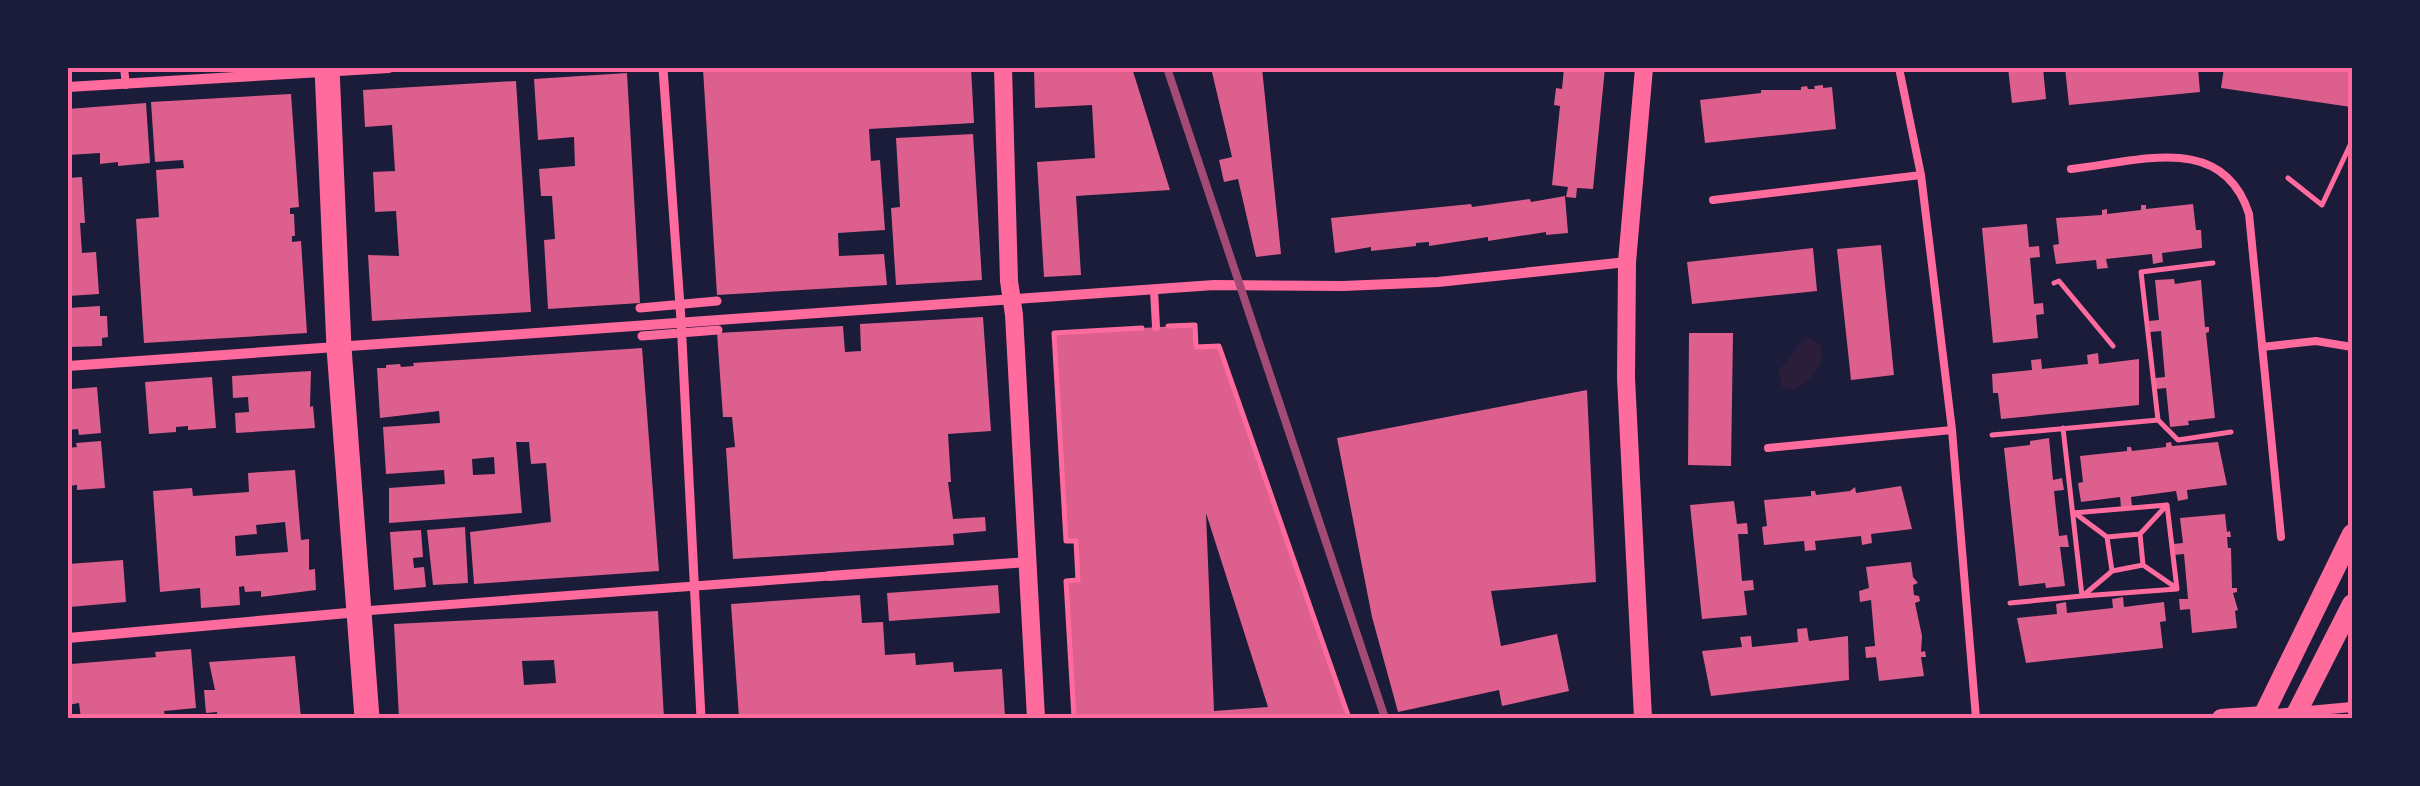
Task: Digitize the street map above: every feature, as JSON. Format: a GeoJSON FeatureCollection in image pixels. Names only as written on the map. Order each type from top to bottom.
{"type":"FeatureCollection","features":[{"type":"Feature","properties":{"kind":"main road"},"geometry":{"type":"LineString","coordinates":[[327,69],[339,348],[367,718]]}},
{"type":"Feature","properties":{"kind":"main road"},"geometry":{"type":"LineString","coordinates":[[2263,717],[2352,534]]}},
{"type":"Feature","properties":{"kind":"main road"},"geometry":{"type":"LineString","coordinates":[[2296,715],[2352,604]]}},
{"type":"Feature","properties":{"kind":"street"},"geometry":{"type":"LineString","coordinates":[[68,87],[390,68]]}},
{"type":"Feature","properties":{"kind":"street"},"geometry":{"type":"LineString","coordinates":[[664,68],[682,326],[701,718]]}},
{"type":"Feature","properties":{"kind":"street"},"geometry":{"type":"LineString","coordinates":[[1002,68],[1036,718]]}},
{"type":"Feature","properties":{"kind":"street"},"geometry":{"type":"LineString","coordinates":[[1643,718],[1626,378],[1627,262],[1644,68]]}},
{"type":"Feature","properties":{"kind":"street"},"geometry":{"type":"LineString","coordinates":[[68,366],[682,326],[1250,283],[1320,287],[1438,282],[1627,262]]}},
{"type":"Feature","properties":{"kind":"street"},"geometry":{"type":"LineString","coordinates":[[640,308],[718,301]]}},
{"type":"Feature","properties":{"kind":"street"},"geometry":{"type":"LineString","coordinates":[[642,336],[682,326],[718,330]]}},
{"type":"Feature","properties":{"kind":"street"},"geometry":{"type":"LineString","coordinates":[[68,638],[1028,562]]}},
{"type":"Feature","properties":{"kind":"street"},"geometry":{"type":"LineString","coordinates":[[2221,718],[2352,708]]}},
{"type":"Feature","properties":{"kind":"lane"},"geometry":{"type":"LineString","coordinates":[[124,68],[126,85]]}},
{"type":"Feature","properties":{"kind":"lane"},"geometry":{"type":"LineString","coordinates":[[1899,68],[1921,175],[1952,430],[1976,718]]}},
{"type":"Feature","properties":{"kind":"lane"},"geometry":{"type":"LineString","coordinates":[[2072,169],[2185,156],[2205,161],[2238,187],[2249,214],[2281,537]]}},
{"type":"Feature","properties":{"kind":"lane"},"geometry":{"type":"LineString","coordinates":[[1713,200],[1921,175]]}},
{"type":"Feature","properties":{"kind":"lane"},"geometry":{"type":"LineString","coordinates":[[1154,290],[1156,327]]}},
{"type":"Feature","properties":{"kind":"lane"},"geometry":{"type":"LineString","coordinates":[[2262,347],[2316,340],[2352,347]]}},
{"type":"Feature","properties":{"kind":"lane"},"geometry":{"type":"LineString","coordinates":[[1768,448],[1952,430]]}},
{"type":"Feature","properties":{"kind":"path"},"geometry":{"type":"LineString","coordinates":[[2288,178],[2322,205],[2352,141]]}},
{"type":"Feature","properties":{"kind":"path"},"geometry":{"type":"LineString","coordinates":[[2212,263],[2141,272],[2158,420],[2178,440],[2231,432]]}},
{"type":"Feature","properties":{"kind":"path"},"geometry":{"type":"LineString","coordinates":[[2054,283],[2059,281],[2112,346]]}},
{"type":"Feature","properties":{"kind":"path"},"geometry":{"type":"LineString","coordinates":[[1074,718],[1066,581],[1078,580],[1076,541],[1066,541],[1054,333],[1195,325],[1196,347],[1219,346],[1350,718]]}},
{"type":"Feature","properties":{"kind":"path"},"geometry":{"type":"LineString","coordinates":[[1992,434],[2158,420]]}},
{"type":"Feature","properties":{"kind":"path"},"geometry":{"type":"LineString","coordinates":[[2063,428],[2082,596]]}},
{"type":"Feature","properties":{"kind":"path"},"geometry":{"type":"LineString","coordinates":[[2073,512],[2166,505]]}},
{"type":"Feature","properties":{"kind":"path"},"geometry":{"type":"LineString","coordinates":[[2073,512],[2107,537],[2140,534],[2166,505]]}},
{"type":"Feature","properties":{"kind":"path"},"geometry":{"type":"LineString","coordinates":[[2166,505],[2177,589]]}},
{"type":"Feature","properties":{"kind":"path"},"geometry":{"type":"LineString","coordinates":[[2140,534],[2143,565]]}},
{"type":"Feature","properties":{"kind":"path"},"geometry":{"type":"LineString","coordinates":[[2107,537],[2112,571]]}},
{"type":"Feature","properties":{"kind":"path"},"geometry":{"type":"LineString","coordinates":[[2082,596],[2112,571],[2143,565],[2177,589]]}},
{"type":"Feature","properties":{"kind":"path"},"geometry":{"type":"LineString","coordinates":[[2010,603],[2177,589]]}},
{"type":"Feature","properties":{"kind":"shaded area"},"geometry":{"type":"Polygon","coordinates":[[[1806,336],[1821,345],[1822,359],[1799,387],[1783,388],[1778,372],[1806,336]]]}},
{"type":"Feature","properties":{"kind":"building"},"geometry":{"type":"Polygon","coordinates":[[[971,68],[974,123],[869,129],[871,161],[880,160],[885,230],[838,233],[839,256],[884,254],[887,285],[717,295],[703,69],[971,68]]]}},
{"type":"Feature","properties":{"kind":"building"},"geometry":{"type":"Polygon","coordinates":[[[1034,68],[1132,68],[1170,190],[1076,196],[1081,275],[1044,277],[1037,162],[1095,158],[1092,105],[1035,108],[1034,68]]]}},
{"type":"Feature","properties":{"kind":"building"},"geometry":{"type":"Polygon","coordinates":[[[1211,68],[1262,68],[1281,254],[1256,257],[1238,179],[1224,182],[1219,160],[1232,157],[1211,68]]]}},
{"type":"Feature","properties":{"kind":"building"},"geometry":{"type":"Polygon","coordinates":[[[1564,68],[1605,68],[1593,189],[1577,188],[1576,198],[1566,197],[1568,187],[1552,185],[1560,106],[1554,105],[1556,88],[1562,89],[1564,68]]]}},
{"type":"Feature","properties":{"kind":"building"},"geometry":{"type":"Polygon","coordinates":[[[2008,68],[2043,68],[2046,99],[2012,103],[2008,68]]]}},
{"type":"Feature","properties":{"kind":"building"},"geometry":{"type":"Polygon","coordinates":[[[2065,68],[2198,68],[2200,92],[2069,105],[2065,68]]]}},
{"type":"Feature","properties":{"kind":"building"},"geometry":{"type":"Polygon","coordinates":[[[2224,68],[2352,68],[2351,107],[2221,88],[2224,68]]]}},
{"type":"Feature","properties":{"kind":"building"},"geometry":{"type":"Polygon","coordinates":[[[627,73],[640,303],[548,309],[544,240],[555,239],[552,196],[541,196],[539,169],[575,166],[574,137],[538,140],[534,79],[627,73]]]}},
{"type":"Feature","properties":{"kind":"building"},"geometry":{"type":"Polygon","coordinates":[[[516,81],[531,312],[372,321],[368,255],[399,256],[396,211],[375,212],[373,172],[395,171],[392,125],[365,127],[363,90],[516,81]]]}},
{"type":"Feature","properties":{"kind":"building"},"geometry":{"type":"Polygon","coordinates":[[[1807,86],[1815,89],[1814,86],[1832,87],[1836,129],[1705,143],[1700,100],[1761,90],[1801,90],[1807,86]]]}},
{"type":"Feature","properties":{"kind":"building"},"geometry":{"type":"Polygon","coordinates":[[[291,94],[299,207],[290,208],[290,214],[294,214],[292,242],[301,241],[307,333],[144,343],[136,219],[159,217],[156,170],[184,168],[183,160],[155,162],[151,102],[291,94]]]}},
{"type":"Feature","properties":{"kind":"building"},"geometry":{"type":"Polygon","coordinates":[[[146,103],[150,163],[118,166],[118,162],[100,164],[100,153],[68,155],[68,109],[146,103]]]}},
{"type":"Feature","properties":{"kind":"building"},"geometry":{"type":"Polygon","coordinates":[[[973,134],[982,280],[896,285],[891,208],[900,207],[896,138],[973,134]]]}},
{"type":"Feature","properties":{"kind":"building"},"geometry":{"type":"Polygon","coordinates":[[[82,177],[82,253],[96,252],[99,294],[68,296],[68,178],[82,177]]]}},
{"type":"Feature","properties":{"kind":"building"},"geometry":{"type":"Polygon","coordinates":[[[1565,196],[1568,233],[1546,232],[1488,241],[1488,237],[1429,246],[1429,242],[1416,243],[1335,253],[1331,218],[1565,196]]]}},
{"type":"Feature","properties":{"kind":"building"},"geometry":{"type":"Polygon","coordinates":[[[2193,204],[2202,248],[2162,253],[2163,262],[2153,264],[2152,254],[2106,259],[2108,268],[2097,269],[2096,260],[2056,264],[2056,218],[2102,215],[2102,210],[2107,209],[2107,214],[2141,210],[2141,205],[2146,205],[2146,209],[2193,204]]]}},
{"type":"Feature","properties":{"kind":"building"},"geometry":{"type":"Polygon","coordinates":[[[2027,224],[2029,247],[2039,246],[2040,257],[2030,258],[2034,304],[2043,303],[2044,314],[2036,315],[2038,338],[1993,343],[1982,228],[2027,224]]]}},
{"type":"Feature","properties":{"kind":"building"},"geometry":{"type":"Polygon","coordinates":[[[1881,245],[1894,375],[1851,380],[1837,249],[1881,245]]]}},
{"type":"Feature","properties":{"kind":"building"},"geometry":{"type":"Polygon","coordinates":[[[1813,248],[1817,291],[1692,304],[1687,262],[1813,248]]]}},
{"type":"Feature","properties":{"kind":"building"},"geometry":{"type":"Polygon","coordinates":[[[2174,279],[2175,284],[2201,280],[2205,327],[2209,327],[2206,333],[2215,418],[2170,427],[2166,388],[2156,389],[2155,378],[2165,377],[2161,331],[2150,332],[2149,321],[2159,320],[2155,280],[2174,279]]]}},
{"type":"Feature","properties":{"kind":"building"},"geometry":{"type":"Polygon","coordinates":[[[100,306],[100,316],[107,316],[108,337],[102,338],[102,346],[68,347],[68,308],[100,306]]]}},
{"type":"Feature","properties":{"kind":"building"},"geometry":{"type":"Polygon","coordinates":[[[983,317],[991,431],[948,434],[948,482],[953,519],[985,517],[986,531],[953,534],[954,545],[733,559],[726,448],[735,447],[732,417],[723,417],[717,333],[843,326],[845,352],[861,351],[860,324],[983,317]]]}},
{"type":"Feature","properties":{"kind":"building"},"geometry":{"type":"Polygon","coordinates":[[[1195,325],[1196,347],[1219,346],[1349,718],[1074,718],[1066,581],[1078,580],[1076,541],[1066,541],[1054,333],[1195,325]],[[1206,513],[1214,711],[1268,707],[1206,513]]]}},
{"type":"Feature","properties":{"kind":"building"},"geometry":{"type":"Polygon","coordinates":[[[1689,333],[1733,333],[1731,466],[1688,465],[1689,333]]]}},
{"type":"Feature","properties":{"kind":"building"},"geometry":{"type":"Polygon","coordinates":[[[642,348],[659,571],[474,584],[470,532],[551,522],[546,463],[531,464],[529,442],[516,442],[522,513],[389,523],[389,488],[445,484],[444,470],[386,474],[383,427],[440,423],[439,411],[380,418],[377,368],[414,366],[413,363],[642,348]],[[494,457],[472,459],[473,475],[495,474],[494,457]]]}},
{"type":"Feature","properties":{"kind":"building"},"geometry":{"type":"Polygon","coordinates":[[[2098,353],[2099,364],[2139,359],[2139,405],[2001,419],[1992,374],[2032,370],[2031,360],[2041,359],[2042,369],[2088,364],[2087,355],[2098,353]]]}},
{"type":"Feature","properties":{"kind":"building"},"geometry":{"type":"Polygon","coordinates":[[[311,371],[310,407],[313,406],[315,428],[236,433],[235,413],[249,412],[248,397],[233,398],[232,376],[311,371]]]}},
{"type":"Feature","properties":{"kind":"building"},"geometry":{"type":"Polygon","coordinates":[[[212,377],[216,428],[176,427],[176,432],[149,434],[145,382],[212,377]]]}},
{"type":"Feature","properties":{"kind":"building"},"geometry":{"type":"Polygon","coordinates":[[[97,387],[101,433],[79,435],[78,429],[68,430],[68,394],[72,394],[72,389],[97,387]]]}},
{"type":"Feature","properties":{"kind":"building"},"geometry":{"type":"Polygon","coordinates":[[[1587,390],[1596,582],[1491,591],[1501,646],[1557,634],[1569,691],[1502,706],[1499,690],[1398,712],[1372,617],[1337,438],[1587,390]]]}},
{"type":"Feature","properties":{"kind":"building"},"geometry":{"type":"Polygon","coordinates":[[[2049,438],[2053,480],[2062,478],[2064,490],[2054,491],[2059,536],[2067,535],[2069,547],[2060,547],[2065,586],[2019,586],[2004,448],[2049,438]]]}},
{"type":"Feature","properties":{"kind":"building"},"geometry":{"type":"Polygon","coordinates":[[[101,441],[105,488],[77,490],[77,485],[68,486],[68,448],[77,447],[76,443],[101,441]]]}},
{"type":"Feature","properties":{"kind":"building"},"geometry":{"type":"Polygon","coordinates":[[[2171,442],[2172,446],[2218,442],[2227,485],[2187,490],[2188,499],[2178,501],[2176,491],[2131,497],[2132,506],[2121,507],[2120,497],[2081,502],[2080,456],[2127,451],[2127,447],[2132,451],[2166,447],[2171,442]]]}},
{"type":"Feature","properties":{"kind":"building"},"geometry":{"type":"Polygon","coordinates":[[[295,470],[301,540],[309,539],[309,570],[315,569],[316,590],[261,597],[261,591],[245,592],[244,586],[239,587],[240,605],[201,608],[200,588],[160,592],[153,491],[192,488],[193,496],[249,492],[248,473],[295,470]],[[285,522],[256,525],[257,534],[235,536],[236,556],[288,552],[285,522]]]}},
{"type":"Feature","properties":{"kind":"building"},"geometry":{"type":"Polygon","coordinates":[[[1901,486],[1912,529],[1871,534],[1872,543],[1862,545],[1861,536],[1815,541],[1816,550],[1805,551],[1804,541],[1764,545],[1764,500],[1811,496],[1811,491],[1816,495],[1855,487],[1856,493],[1901,486]]]}},
{"type":"Feature","properties":{"kind":"building"},"geometry":{"type":"Polygon","coordinates":[[[1734,501],[1737,524],[1747,523],[1748,534],[1738,534],[1742,581],[1753,580],[1754,590],[1744,591],[1747,615],[1702,619],[1690,505],[1734,501]]]}},
{"type":"Feature","properties":{"kind":"building"},"geometry":{"type":"Polygon","coordinates":[[[2225,514],[2231,537],[2227,537],[2232,588],[2237,588],[2233,593],[2238,610],[2237,628],[2192,633],[2190,609],[2180,610],[2179,599],[2188,599],[2184,554],[2174,555],[2173,544],[2183,543],[2180,518],[2225,514]]]}},
{"type":"Feature","properties":{"kind":"building"},"geometry":{"type":"Polygon","coordinates":[[[465,527],[468,583],[433,585],[427,530],[465,527]]]}},
{"type":"Feature","properties":{"kind":"building"},"geometry":{"type":"Polygon","coordinates":[[[421,530],[423,557],[413,558],[414,568],[424,567],[426,587],[394,590],[390,532],[421,530]]]}},
{"type":"Feature","properties":{"kind":"building"},"geometry":{"type":"Polygon","coordinates":[[[123,560],[126,602],[70,607],[68,564],[123,560]]]}},
{"type":"Feature","properties":{"kind":"building"},"geometry":{"type":"Polygon","coordinates":[[[1911,562],[1918,583],[1913,585],[1914,595],[1920,601],[1915,603],[1921,652],[1925,651],[1926,657],[1921,657],[1924,676],[1879,681],[1876,657],[1866,658],[1865,647],[1875,646],[1871,600],[1860,602],[1859,591],[1869,588],[1866,567],[1911,562]]]}},
{"type":"Feature","properties":{"kind":"building"},"geometry":{"type":"Polygon","coordinates":[[[998,585],[1000,613],[889,621],[887,593],[998,585]]]}},
{"type":"Feature","properties":{"kind":"building"},"geometry":{"type":"Polygon","coordinates":[[[860,595],[862,623],[883,622],[885,655],[915,653],[916,665],[953,662],[954,672],[1002,669],[1005,717],[739,718],[731,604],[860,595]]]}},
{"type":"Feature","properties":{"kind":"building"},"geometry":{"type":"Polygon","coordinates":[[[2123,597],[2124,607],[2164,602],[2166,621],[2160,622],[2163,648],[2026,663],[2017,618],[2057,614],[2056,604],[2066,602],[2067,613],[2113,608],[2112,599],[2123,597]]]}},
{"type":"Feature","properties":{"kind":"building"},"geometry":{"type":"Polygon","coordinates":[[[658,611],[664,718],[399,718],[394,624],[658,611]],[[554,660],[522,661],[524,685],[556,683],[554,660]]]}},
{"type":"Feature","properties":{"kind":"building"},"geometry":{"type":"Polygon","coordinates":[[[1807,628],[1809,641],[1848,636],[1849,680],[1711,696],[1702,651],[1742,647],[1740,637],[1751,636],[1752,647],[1798,642],[1797,629],[1807,628]]]}},
{"type":"Feature","properties":{"kind":"building"},"geometry":{"type":"Polygon","coordinates":[[[191,649],[196,708],[164,711],[165,718],[81,718],[79,703],[68,705],[68,661],[71,664],[156,657],[155,652],[191,649]]]}},
{"type":"Feature","properties":{"kind":"building"},"geometry":{"type":"Polygon","coordinates":[[[295,656],[301,718],[217,718],[217,712],[206,713],[204,690],[215,690],[209,662],[295,656]]]}},
{"type":"Feature","properties":{"kind":"railway"},"geometry":{"type":"LineString","coordinates":[[1167,68],[1385,718]]}}]}
